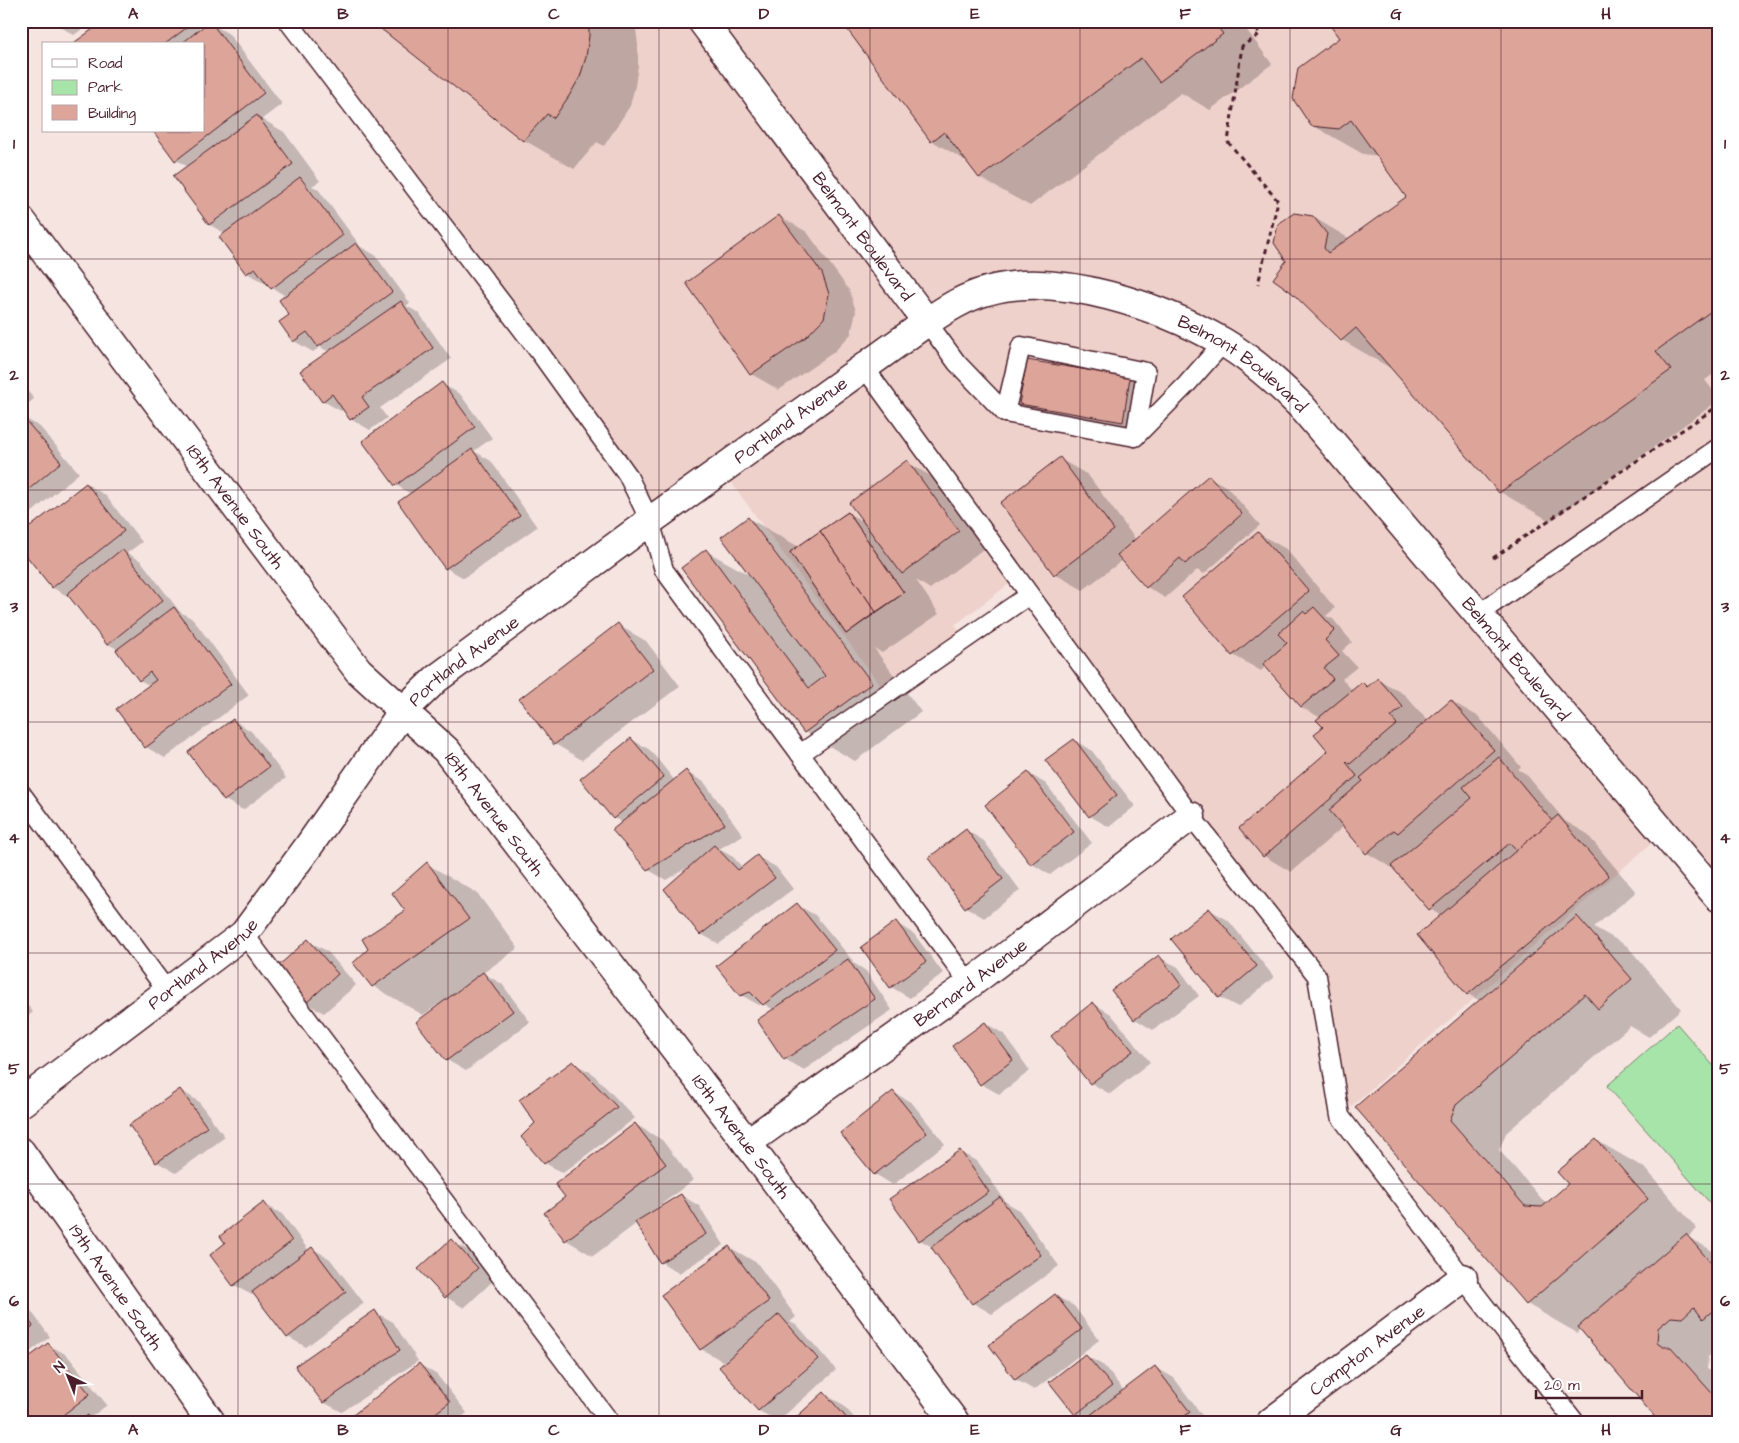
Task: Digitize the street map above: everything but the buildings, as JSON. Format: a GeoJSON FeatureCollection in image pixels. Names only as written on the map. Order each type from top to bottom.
{"type":"FeatureCollection","features":[{"type":"Feature","properties":{"kind":"street","name":"Belmont Boulevard"},"geometry":{"type":"LineString","coordinates":[[702,21],[927,322],[955,304],[987,291],[1012,286],[1068,287],[1132,302],[1161,313],[1223,342],[1254,363],[1280,385],[1302,407],[1718,898]]}},
{"type":"Feature","properties":{"kind":"street","name":"18th Avenue South"},"geometry":{"type":"LineString","coordinates":[[21,220],[358,670],[446,750],[747,1143],[955,1422]]}},
{"type":"Feature","properties":{"kind":"street","name":"Portland Avenue"},"geometry":{"type":"LineString","coordinates":[[21,1103],[244,934],[403,711],[436,679],[650,521],[927,322]]}},
{"type":"Feature","properties":{"kind":"street","name":"Bernard Avenue"},"geometry":{"type":"LineString","coordinates":[[747,1143],[970,984],[1191,816]]}},
{"type":"Feature","properties":{"kind":"street","name":"19th Avenue South"},"geometry":{"type":"LineString","coordinates":[[21,1152],[212,1422]]}},
{"type":"Feature","properties":{"kind":"street","name":"Compton Avenue"},"geometry":{"type":"LineString","coordinates":[[1271,1422],[1463,1278]]}},
{"type":"Feature","properties":{"kind":"lane"},"geometry":{"type":"LineString","coordinates":[[288,21],[540,353],[627,474],[650,521],[664,570],[970,984]]}},
{"type":"Feature","properties":{"kind":"lane"},"geometry":{"type":"LineString","coordinates":[[927,322],[958,363],[1006,413],[1047,415],[1096,423],[1135,436]]}},
{"type":"Feature","properties":{"kind":"lane"},"geometry":{"type":"LineString","coordinates":[[1135,436],[1187,384],[1223,342]]}},
{"type":"Feature","properties":{"kind":"lane"},"geometry":{"type":"LineString","coordinates":[[1006,413],[1021,346],[1060,360],[1106,368],[1146,372],[1135,436]]}},
{"type":"Feature","properties":{"kind":"lane"},"geometry":{"type":"LineString","coordinates":[[864,367],[1191,816],[1317,976],[1340,1116],[1575,1422]]}},
{"type":"Feature","properties":{"kind":"lane"},"geometry":{"type":"LineString","coordinates":[[1478,614],[1718,448]]}},
{"type":"Feature","properties":{"kind":"lane"},"geometry":{"type":"LineString","coordinates":[[800,754],[1029,595]]}},
{"type":"Feature","properties":{"kind":"lane"},"geometry":{"type":"LineString","coordinates":[[21,793],[167,991]]}},
{"type":"Feature","properties":{"kind":"lane"},"geometry":{"type":"LineString","coordinates":[[244,934],[610,1422]]}},
{"type":"Feature","properties":{"kind":"path"},"geometry":{"type":"LineString","coordinates":[[1250,21],[1260,34],[1242,46],[1228,142],[1278,201],[1258,284]]}},
{"type":"Feature","properties":{"kind":"path"},"geometry":{"type":"LineString","coordinates":[[1493,558],[1718,406]]}},
{"type":"Feature","properties":{"kind":"shaded area"},"geometry":{"type":"Polygon","coordinates":[[[288,21],[1718,21],[1718,897],[1663,833],[1340,1116],[1317,976],[1017,578],[955,625],[969,642],[891,700],[722,470],[650,521],[627,474],[288,21]]]}},
{"type":"Feature","properties":{"kind":"green space"},"geometry":{"type":"Polygon","coordinates":[[[1677,1024],[1718,1071],[1718,1212],[1607,1086],[1677,1024]]]}}]}
